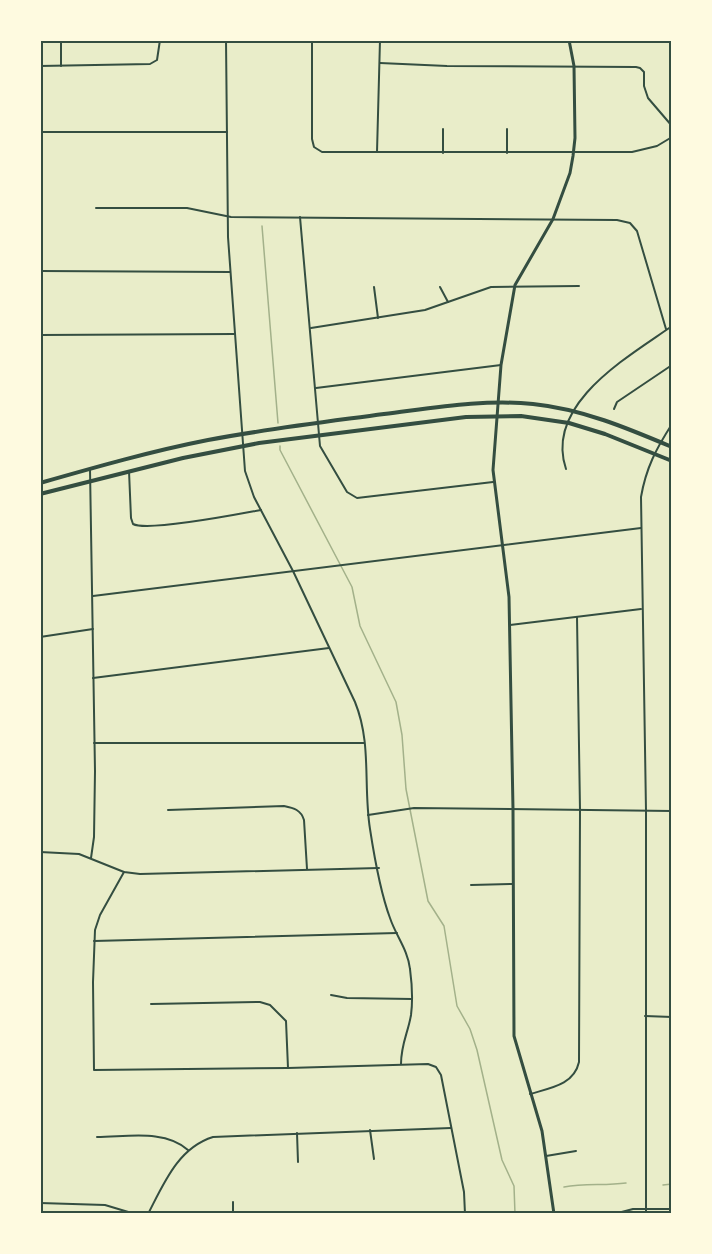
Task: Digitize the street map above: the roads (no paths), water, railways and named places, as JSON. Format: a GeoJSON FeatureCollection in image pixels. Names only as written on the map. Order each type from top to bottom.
{"type":"FeatureCollection","features":[{"type":"Feature","properties":{"kind":"main road"},"geometry":{"type":"LineString","coordinates":[[40,483],[186,445],[242,435],[462,404],[497,402],[535,404],[574,411],[672,447]]}},
{"type":"Feature","properties":{"kind":"main road"},"geometry":{"type":"LineString","coordinates":[[40,494],[129,471],[243,446],[441,419],[496,415],[568,423],[605,434],[672,461]]}},
{"type":"Feature","properties":{"kind":"street"},"geometry":{"type":"LineString","coordinates":[[61,40],[61,66]]}},
{"type":"Feature","properties":{"kind":"street"},"geometry":{"type":"LineString","coordinates":[[40,66],[154,63],[157,60],[160,40]]}},
{"type":"Feature","properties":{"kind":"street"},"geometry":{"type":"LineString","coordinates":[[226,40],[228,217],[234,334],[248,481],[330,647],[363,722],[366,743],[368,814],[387,909],[408,956],[412,999],[411,1017],[404,1036],[401,1064]]}},
{"type":"Feature","properties":{"kind":"street"},"geometry":{"type":"LineString","coordinates":[[312,40],[312,139],[316,150],[322,152],[639,152],[657,146],[672,137]]}},
{"type":"Feature","properties":{"kind":"street"},"geometry":{"type":"LineString","coordinates":[[377,152],[380,40]]}},
{"type":"Feature","properties":{"kind":"street"},"geometry":{"type":"LineString","coordinates":[[554,1214],[542,1131],[514,1036],[509,586],[493,482],[501,365],[515,285],[553,219],[570,173],[575,138],[574,66],[569,40]]}},
{"type":"Feature","properties":{"kind":"street"},"geometry":{"type":"LineString","coordinates":[[380,63],[640,68],[644,72],[644,86],[648,98],[672,126]]}},
{"type":"Feature","properties":{"kind":"street"},"geometry":{"type":"LineString","coordinates":[[443,129],[443,153]]}},
{"type":"Feature","properties":{"kind":"street"},"geometry":{"type":"LineString","coordinates":[[507,129],[507,153]]}},
{"type":"Feature","properties":{"kind":"street"},"geometry":{"type":"LineString","coordinates":[[40,132],[227,132]]}},
{"type":"Feature","properties":{"kind":"street"},"geometry":{"type":"LineString","coordinates":[[96,208],[187,208],[228,217],[617,220],[630,223],[637,231],[666,329]]}},
{"type":"Feature","properties":{"kind":"street"},"geometry":{"type":"LineString","coordinates":[[300,218],[319,435],[322,452],[347,492],[353,497],[493,482]]}},
{"type":"Feature","properties":{"kind":"street"},"geometry":{"type":"LineString","coordinates":[[40,271],[231,272]]}},
{"type":"Feature","properties":{"kind":"street"},"geometry":{"type":"LineString","coordinates":[[311,328],[425,310],[491,287],[579,286]]}},
{"type":"Feature","properties":{"kind":"street"},"geometry":{"type":"LineString","coordinates":[[374,287],[378,318]]}},
{"type":"Feature","properties":{"kind":"street"},"geometry":{"type":"LineString","coordinates":[[440,287],[448,302]]}},
{"type":"Feature","properties":{"kind":"street"},"geometry":{"type":"LineString","coordinates":[[566,469],[562,458],[565,430],[579,401],[596,383],[672,326]]}},
{"type":"Feature","properties":{"kind":"street"},"geometry":{"type":"LineString","coordinates":[[40,335],[234,334]]}},
{"type":"Feature","properties":{"kind":"street"},"geometry":{"type":"LineString","coordinates":[[316,388],[501,365]]}},
{"type":"Feature","properties":{"kind":"street"},"geometry":{"type":"LineString","coordinates":[[614,409],[617,402],[672,365]]}},
{"type":"Feature","properties":{"kind":"street"},"geometry":{"type":"LineString","coordinates":[[646,1214],[646,811],[641,497],[646,470],[653,453],[672,424]]}},
{"type":"Feature","properties":{"kind":"street"},"geometry":{"type":"LineString","coordinates":[[90,469],[94,743],[94,837],[91,858]]}},
{"type":"Feature","properties":{"kind":"street"},"geometry":{"type":"LineString","coordinates":[[129,471],[131,518],[132,524],[137,526],[161,525],[261,510]]}},
{"type":"Feature","properties":{"kind":"street"},"geometry":{"type":"LineString","coordinates":[[93,597],[641,528]]}},
{"type":"Feature","properties":{"kind":"street"},"geometry":{"type":"LineString","coordinates":[[510,625],[642,609]]}},
{"type":"Feature","properties":{"kind":"street"},"geometry":{"type":"LineString","coordinates":[[530,1094],[570,1080],[575,1075],[579,1062],[580,810],[577,617]]}},
{"type":"Feature","properties":{"kind":"street"},"geometry":{"type":"LineString","coordinates":[[40,637],[93,629]]}},
{"type":"Feature","properties":{"kind":"street"},"geometry":{"type":"LineString","coordinates":[[93,678],[330,647]]}},
{"type":"Feature","properties":{"kind":"street"},"geometry":{"type":"LineString","coordinates":[[94,743],[366,743]]}},
{"type":"Feature","properties":{"kind":"street"},"geometry":{"type":"LineString","coordinates":[[168,810],[284,806],[294,808],[304,820],[307,870]]}},
{"type":"Feature","properties":{"kind":"street"},"geometry":{"type":"LineString","coordinates":[[368,814],[414,808],[672,811]]}},
{"type":"Feature","properties":{"kind":"street"},"geometry":{"type":"LineString","coordinates":[[40,852],[70,852],[124,872],[140,874],[379,868]]}},
{"type":"Feature","properties":{"kind":"street"},"geometry":{"type":"LineString","coordinates":[[124,872],[100,915],[95,930],[94,1070],[429,1064],[439,1071],[464,1192],[465,1214]]}},
{"type":"Feature","properties":{"kind":"street"},"geometry":{"type":"LineString","coordinates":[[471,885],[513,884]]}},
{"type":"Feature","properties":{"kind":"street"},"geometry":{"type":"LineString","coordinates":[[94,941],[397,933]]}},
{"type":"Feature","properties":{"kind":"street"},"geometry":{"type":"LineString","coordinates":[[331,995],[347,998],[412,999]]}},
{"type":"Feature","properties":{"kind":"street"},"geometry":{"type":"LineString","coordinates":[[151,1004],[260,1002],[270,1005],[286,1021],[288,1068]]}},
{"type":"Feature","properties":{"kind":"street"},"geometry":{"type":"LineString","coordinates":[[645,1016],[672,1017]]}},
{"type":"Feature","properties":{"kind":"street"},"geometry":{"type":"LineString","coordinates":[[148,1214],[172,1171],[188,1150],[213,1137],[452,1128]]}},
{"type":"Feature","properties":{"kind":"street"},"geometry":{"type":"LineString","coordinates":[[370,1130],[374,1159]]}},
{"type":"Feature","properties":{"kind":"street"},"geometry":{"type":"LineString","coordinates":[[297,1133],[298,1162]]}},
{"type":"Feature","properties":{"kind":"street"},"geometry":{"type":"LineString","coordinates":[[97,1137],[164,1137],[179,1142],[188,1150]]}},
{"type":"Feature","properties":{"kind":"street"},"geometry":{"type":"LineString","coordinates":[[546,1156],[576,1151]]}},
{"type":"Feature","properties":{"kind":"street"},"geometry":{"type":"LineString","coordinates":[[233,1202],[233,1214]]}},
{"type":"Feature","properties":{"kind":"street"},"geometry":{"type":"LineString","coordinates":[[40,1203],[105,1205],[135,1214]]}},
{"type":"Feature","properties":{"kind":"street"},"geometry":{"type":"LineString","coordinates":[[614,1214],[646,1209],[672,1209]]}},
{"type":"Feature","properties":{"kind":"waterway"},"geometry":{"type":"LineString","coordinates":[[262,226],[278,423]]}},
{"type":"Feature","properties":{"kind":"waterway"},"geometry":{"type":"LineString","coordinates":[[280,446],[280,450],[352,587],[360,626],[396,702],[402,735],[406,789],[428,901],[444,926],[457,1006],[470,1029],[477,1050],[502,1160],[514,1186],[515,1214]]}},
{"type":"Feature","properties":{"kind":"waterway"},"geometry":{"type":"LineString","coordinates":[[564,1187],[626,1183]]}},
{"type":"Feature","properties":{"kind":"waterway"},"geometry":{"type":"LineString","coordinates":[[663,1185],[672,1184]]}}]}
